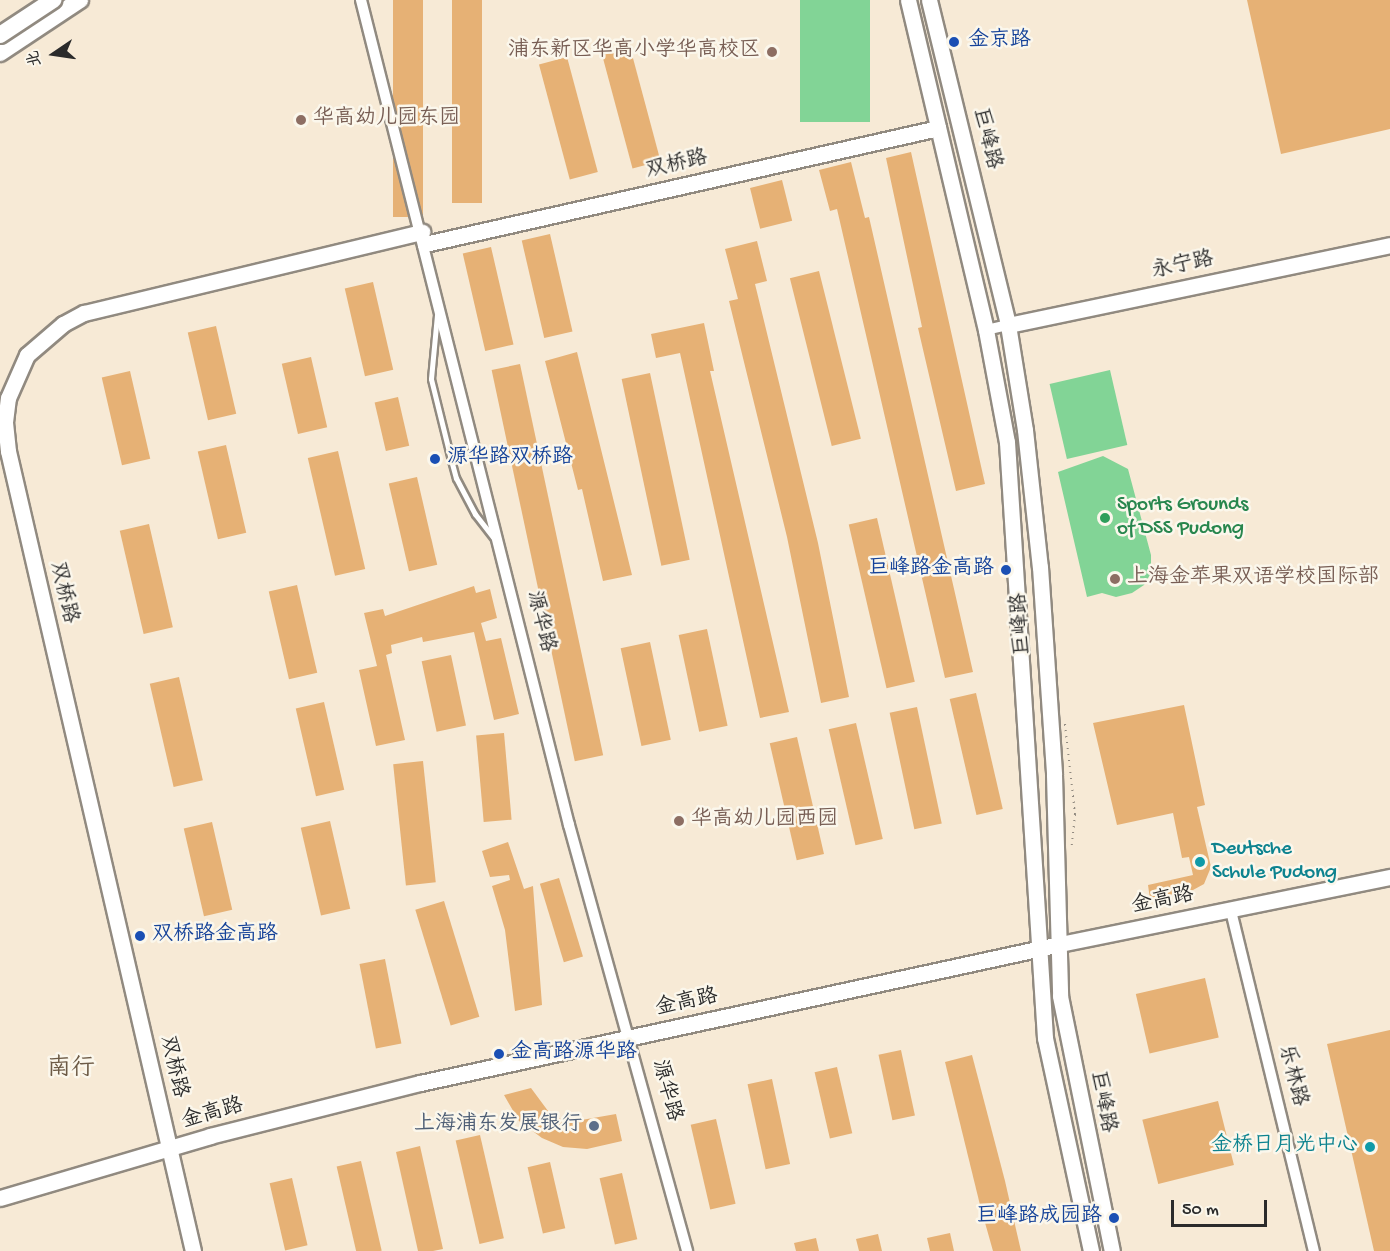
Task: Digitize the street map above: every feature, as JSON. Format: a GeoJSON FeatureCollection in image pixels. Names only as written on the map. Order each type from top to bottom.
{"type":"FeatureCollection","features":[{"type":"Feature","properties":{"kind":"main road"},"geometry":{"type":"LineString","coordinates":[[0,53],[80,0]]}},
{"type":"Feature","properties":{"kind":"main road","name":"巨峰路"},"geometry":{"type":"LineString","coordinates":[[908,0],[986,330],[1007,442],[1045,1038],[1091,1251]]}},
{"type":"Feature","properties":{"kind":"main road","name":"巨峰路"},"geometry":{"type":"LineString","coordinates":[[929,0],[1008,325],[1025,430],[1040,567],[1054,775],[1060,996],[1112,1251]]}},
{"type":"Feature","properties":{"kind":"main road"},"geometry":{"type":"LineString","coordinates":[[0,35],[51,5]]}},
{"type":"Feature","properties":{"kind":"main road","name":"双桥路"},"geometry":{"type":"LineString","coordinates":[[193,1251],[8,451],[5,422],[8,398],[27,355],[63,324],[84,313],[938,128]]}},
{"type":"Feature","properties":{"kind":"main road","name":"永宁路"},"geometry":{"type":"LineString","coordinates":[[1008,325],[1390,244]]}},
{"type":"Feature","properties":{"kind":"main road","name":"金高路"},"geometry":{"type":"LineString","coordinates":[[0,1198],[420,1083],[1039,948],[1231,911],[1390,877]]}},
{"type":"Feature","properties":{"kind":"street"},"geometry":{"type":"LineString","coordinates":[[42,0],[51,5]]}},
{"type":"Feature","properties":{"kind":"street","name":"源华路"},"geometry":{"type":"LineString","coordinates":[[361,0],[439,301],[569,825],[619,1010],[631,1038],[687,1251]]}},
{"type":"Feature","properties":{"kind":"street","name":"永宁路"},"geometry":{"type":"LineString","coordinates":[[986,330],[1008,325]]}},
{"type":"Feature","properties":{"kind":"street","name":"乐林路"},"geometry":{"type":"LineString","coordinates":[[1231,911],[1314,1251]]}},
{"type":"Feature","properties":{"kind":"lane"},"geometry":{"type":"LineString","coordinates":[[439,301],[431,379],[450,456],[456,478],[475,514],[500,546]]}},
{"type":"Feature","properties":{"kind":"green space"},"geometry":{"type":"Polygon","coordinates":[[[800,0],[870,0],[870,122],[800,122],[800,0]]]}},
{"type":"Feature","properties":{"kind":"green space","name":"Sports Grounds of DSS Pudong"},"geometry":{"type":"Polygon","coordinates":[[[1110,370],[1127,445],[1067,459],[1050,384],[1110,370]]]}},
{"type":"Feature","properties":{"kind":"green space","name":"Sports Grounds of DSS Pudong"},"geometry":{"type":"Polygon","coordinates":[[[1103,456],[1128,469],[1151,555],[1151,573],[1144,585],[1132,593],[1116,597],[1102,593],[1087,597],[1058,472],[1103,456]]]}},
{"type":"Feature","properties":{"kind":"building"},"geometry":{"type":"Polygon","coordinates":[[[393,0],[423,0],[423,217],[393,217],[393,0]]]}},
{"type":"Feature","properties":{"kind":"building"},"geometry":{"type":"Polygon","coordinates":[[[452,0],[482,0],[482,203],[452,203],[452,0]]]}},
{"type":"Feature","properties":{"kind":"building"},"geometry":{"type":"Polygon","coordinates":[[[1247,0],[1390,0],[1390,129],[1281,154],[1247,0]]]}},
{"type":"Feature","properties":{"kind":"building"},"geometry":{"type":"Polygon","coordinates":[[[630,47],[661,161],[633,168],[602,55],[630,47]]]}},
{"type":"Feature","properties":{"kind":"building"},"geometry":{"type":"Polygon","coordinates":[[[567,57],[598,172],[570,179],[539,65],[567,57]]]}},
{"type":"Feature","properties":{"kind":"building"},"geometry":{"type":"Polygon","coordinates":[[[911,152],[985,484],[956,491],[918,328],[922,327],[886,158],[911,152]]]}},
{"type":"Feature","properties":{"kind":"building"},"geometry":{"type":"Polygon","coordinates":[[[851,162],[865,218],[869,217],[973,672],[945,678],[837,209],[830,211],[819,170],[851,162]]]}},
{"type":"Feature","properties":{"kind":"building"},"geometry":{"type":"Polygon","coordinates":[[[782,180],[792,221],[760,229],[750,188],[782,180]]]}},
{"type":"Feature","properties":{"kind":"building"},"geometry":{"type":"Polygon","coordinates":[[[550,234],[572,331],[544,338],[522,241],[550,234]]]}},
{"type":"Feature","properties":{"kind":"building"},"geometry":{"type":"Polygon","coordinates":[[[757,241],[767,281],[755,284],[818,543],[849,697],[821,703],[787,537],[729,301],[738,299],[725,249],[757,241]]]}},
{"type":"Feature","properties":{"kind":"building"},"geometry":{"type":"Polygon","coordinates":[[[491,247],[513,344],[485,351],[463,254],[491,247]]]}},
{"type":"Feature","properties":{"kind":"building"},"geometry":{"type":"Polygon","coordinates":[[[819,271],[861,439],[832,446],[790,278],[819,271]]]}},
{"type":"Feature","properties":{"kind":"building"},"geometry":{"type":"Polygon","coordinates":[[[373,282],[393,370],[365,376],[345,289],[373,282]]]}},
{"type":"Feature","properties":{"kind":"building"},"geometry":{"type":"Polygon","coordinates":[[[704,323],[714,371],[710,371],[789,712],[760,718],[680,353],[656,358],[651,334],[704,323]]]}},
{"type":"Feature","properties":{"kind":"building"},"geometry":{"type":"Polygon","coordinates":[[[216,326],[236,414],[208,420],[188,333],[216,326]]]}},
{"type":"Feature","properties":{"kind":"building"},"geometry":{"type":"Polygon","coordinates":[[[577,352],[632,575],[603,581],[582,489],[578,490],[545,361],[577,352]]]}},
{"type":"Feature","properties":{"kind":"building"},"geometry":{"type":"Polygon","coordinates":[[[311,357],[327,427],[298,434],[282,364],[311,357]]]}},
{"type":"Feature","properties":{"kind":"building"},"geometry":{"type":"Polygon","coordinates":[[[520,364],[603,755],[575,761],[492,370],[520,364]]]}},
{"type":"Feature","properties":{"kind":"building"},"geometry":{"type":"Polygon","coordinates":[[[130,371],[150,459],[122,465],[102,378],[130,371]]]}},
{"type":"Feature","properties":{"kind":"building"},"geometry":{"type":"Polygon","coordinates":[[[650,373],[690,560],[661,566],[622,379],[650,373]]]}},
{"type":"Feature","properties":{"kind":"building"},"geometry":{"type":"Polygon","coordinates":[[[398,397],[409,446],[386,451],[375,402],[398,397]]]}},
{"type":"Feature","properties":{"kind":"building"},"geometry":{"type":"Polygon","coordinates":[[[226,445],[246,533],[218,539],[198,452],[226,445]]]}},
{"type":"Feature","properties":{"kind":"building"},"geometry":{"type":"Polygon","coordinates":[[[338,451],[365,569],[335,576],[308,458],[338,451]]]}},
{"type":"Feature","properties":{"kind":"building"},"geometry":{"type":"Polygon","coordinates":[[[417,477],[437,565],[409,571],[389,484],[417,477]]]}},
{"type":"Feature","properties":{"kind":"building"},"geometry":{"type":"Polygon","coordinates":[[[877,518],[915,682],[887,688],[849,525],[877,518]]]}},
{"type":"Feature","properties":{"kind":"building"},"geometry":{"type":"Polygon","coordinates":[[[149,524],[173,627],[144,634],[120,531],[149,524]]]}},
{"type":"Feature","properties":{"kind":"building"},"geometry":{"type":"Polygon","coordinates":[[[297,585],[317,673],[289,679],[269,592],[297,585]]]}},
{"type":"Feature","properties":{"kind":"building"},"geometry":{"type":"Polygon","coordinates":[[[474,586],[476,593],[490,589],[497,618],[481,623],[486,641],[501,638],[519,714],[494,720],[474,632],[423,642],[422,637],[391,645],[392,653],[386,655],[405,740],[376,746],[359,670],[377,666],[364,613],[383,609],[385,616],[474,586]]]}},
{"type":"Feature","properties":{"kind":"building"},"geometry":{"type":"Polygon","coordinates":[[[707,629],[728,726],[699,732],[679,635],[707,629]]]}},
{"type":"Feature","properties":{"kind":"building"},"geometry":{"type":"Polygon","coordinates":[[[650,642],[671,740],[641,746],[621,648],[650,642]]]}},
{"type":"Feature","properties":{"kind":"building"},"geometry":{"type":"Polygon","coordinates":[[[451,655],[466,725],[437,732],[422,661],[451,655]]]}},
{"type":"Feature","properties":{"kind":"building"},"geometry":{"type":"Polygon","coordinates":[[[179,677],[203,780],[174,787],[150,684],[179,677]]]}},
{"type":"Feature","properties":{"kind":"building"},"geometry":{"type":"Polygon","coordinates":[[[976,693],[1003,809],[976,815],[950,699],[976,693]]]}},
{"type":"Feature","properties":{"kind":"building"},"geometry":{"type":"Polygon","coordinates":[[[324,702],[344,790],[316,796],[296,709],[324,702]]]}},
{"type":"Feature","properties":{"kind":"building"},"geometry":{"type":"Polygon","coordinates":[[[1184,705],[1205,805],[1197,807],[1211,867],[1204,884],[1193,890],[1150,899],[1148,885],[1193,875],[1189,857],[1182,858],[1173,813],[1117,825],[1093,723],[1184,705]]]}},
{"type":"Feature","properties":{"kind":"building"},"geometry":{"type":"Polygon","coordinates":[[[917,707],[942,823],[914,829],[890,713],[917,707]]]}},
{"type":"Feature","properties":{"kind":"building"},"geometry":{"type":"Polygon","coordinates":[[[856,723],[883,839],[855,845],[829,729],[856,723]]]}},
{"type":"Feature","properties":{"kind":"building"},"geometry":{"type":"Polygon","coordinates":[[[504,733],[512,820],[484,822],[476,735],[504,733]]]}},
{"type":"Feature","properties":{"kind":"building"},"geometry":{"type":"Polygon","coordinates":[[[797,737],[824,854],[797,860],[770,743],[797,737]]]}},
{"type":"Feature","properties":{"kind":"building"},"geometry":{"type":"Polygon","coordinates":[[[423,761],[436,882],[406,885],[393,764],[423,761]]]}},
{"type":"Feature","properties":{"kind":"building"},"geometry":{"type":"Polygon","coordinates":[[[330,821],[350,909],[321,915],[301,828],[330,821]]]}},
{"type":"Feature","properties":{"kind":"building"},"geometry":{"type":"Polygon","coordinates":[[[212,822],[232,910],[204,916],[184,829],[212,822]]]}},
{"type":"Feature","properties":{"kind":"building"},"geometry":{"type":"Polygon","coordinates":[[[508,842],[524,889],[533,886],[542,1005],[515,1011],[505,930],[492,886],[510,880],[509,875],[490,877],[482,851],[508,842]]]}},
{"type":"Feature","properties":{"kind":"building"},"geometry":{"type":"Polygon","coordinates":[[[559,878],[583,956],[564,962],[540,884],[559,878]]]}},
{"type":"Feature","properties":{"kind":"building"},"geometry":{"type":"Polygon","coordinates":[[[444,901],[479,1017],[451,1025],[415,910],[444,901]]]}},
{"type":"Feature","properties":{"kind":"building"},"geometry":{"type":"Polygon","coordinates":[[[385,959],[401,1043],[376,1048],[359,964],[385,959]]]}},
{"type":"Feature","properties":{"kind":"building"},"geometry":{"type":"Polygon","coordinates":[[[1205,978],[1219,1037],[1150,1053],[1136,994],[1205,978]]]}},
{"type":"Feature","properties":{"kind":"building","name":"金桥日月光中心"},"geometry":{"type":"Polygon","coordinates":[[[1390,1030],[1390,1251],[1374,1251],[1327,1044],[1390,1030]]]}},
{"type":"Feature","properties":{"kind":"building"},"geometry":{"type":"Polygon","coordinates":[[[901,1050],[915,1116],[892,1120],[879,1055],[901,1050]]]}},
{"type":"Feature","properties":{"kind":"building"},"geometry":{"type":"Polygon","coordinates":[[[972,1055],[1021,1251],[993,1251],[980,1205],[945,1062],[972,1055]]]}},
{"type":"Feature","properties":{"kind":"building"},"geometry":{"type":"Polygon","coordinates":[[[837,1067],[852,1133],[830,1138],[815,1072],[837,1067]]]}},
{"type":"Feature","properties":{"kind":"building"},"geometry":{"type":"Polygon","coordinates":[[[772,1079],[790,1164],[766,1169],[748,1084],[772,1079]]]}},
{"type":"Feature","properties":{"kind":"building"},"geometry":{"type":"Polygon","coordinates":[[[531,1088],[551,1115],[570,1122],[616,1114],[622,1141],[587,1149],[563,1147],[542,1138],[519,1121],[504,1095],[531,1088]]]}},
{"type":"Feature","properties":{"kind":"building"},"geometry":{"type":"Polygon","coordinates":[[[1218,1101],[1234,1165],[1158,1184],[1142,1120],[1218,1101]]]}},
{"type":"Feature","properties":{"kind":"building"},"geometry":{"type":"Polygon","coordinates":[[[716,1119],[736,1204],[710,1210],[691,1125],[716,1119]]]}},
{"type":"Feature","properties":{"kind":"building"},"geometry":{"type":"Polygon","coordinates":[[[480,1135],[504,1238],[479,1244],[456,1141],[480,1135]]]}},
{"type":"Feature","properties":{"kind":"building"},"geometry":{"type":"Polygon","coordinates":[[[420,1146],[443,1249],[433,1251],[418,1251],[396,1152],[420,1146]]]}},
{"type":"Feature","properties":{"kind":"building"},"geometry":{"type":"Polygon","coordinates":[[[361,1161],[382,1251],[356,1251],[337,1167],[361,1161]]]}},
{"type":"Feature","properties":{"kind":"building"},"geometry":{"type":"Polygon","coordinates":[[[550,1162],[565,1228],[543,1233],[528,1167],[550,1162]]]}},
{"type":"Feature","properties":{"kind":"building"},"geometry":{"type":"Polygon","coordinates":[[[622,1173],[637,1239],[615,1244],[600,1178],[622,1173]]]}},
{"type":"Feature","properties":{"kind":"building"},"geometry":{"type":"Polygon","coordinates":[[[292,1178],[308,1245],[285,1250],[270,1183],[292,1178]]]}},
{"type":"Feature","properties":{"kind":"building"},"geometry":{"type":"Polygon","coordinates":[[[950,1233],[954,1251],[930,1251],[927,1238],[950,1233]]]}},
{"type":"Feature","properties":{"kind":"building"},"geometry":{"type":"Polygon","coordinates":[[[878,1234],[882,1251],[859,1251],[856,1239],[878,1234]]]}},
{"type":"Feature","properties":{"kind":"building"},"geometry":{"type":"Polygon","coordinates":[[[816,1238],[819,1251],[796,1251],[794,1243],[816,1238]]]}},
{"type":"Feature","properties":{"kind":"place","name":"金京路"},"geometry":{"type":"Point","coordinates":[954,42]}},
{"type":"Feature","properties":{"kind":"place","name":"浦东新区华高小学华高校区"},"geometry":{"type":"Point","coordinates":[772,52]}},
{"type":"Feature","properties":{"kind":"place","name":"华高幼儿园东园"},"geometry":{"type":"Point","coordinates":[301,120]}},
{"type":"Feature","properties":{"kind":"place","name":"源华路双桥路"},"geometry":{"type":"Point","coordinates":[435,459]}},
{"type":"Feature","properties":{"kind":"place","name":"Sports Grounds of DSS Pudong"},"geometry":{"type":"Point","coordinates":[1105,518]}},
{"type":"Feature","properties":{"kind":"place","name":"巨峰路金高路"},"geometry":{"type":"Point","coordinates":[1006,570]}},
{"type":"Feature","properties":{"kind":"place","name":"上海金苹果双语学校国际部"},"geometry":{"type":"Point","coordinates":[1115,579]}},
{"type":"Feature","properties":{"kind":"place","name":"华高幼儿园西园"},"geometry":{"type":"Point","coordinates":[679,821]}},
{"type":"Feature","properties":{"kind":"place","name":"Deutsche Schule Pudong"},"geometry":{"type":"Point","coordinates":[1200,862]}},
{"type":"Feature","properties":{"kind":"place","name":"双桥路金高路"},"geometry":{"type":"Point","coordinates":[140,936]}},
{"type":"Feature","properties":{"kind":"place","name":"金高路源华路"},"geometry":{"type":"Point","coordinates":[499,1054]}},
{"type":"Feature","properties":{"kind":"place","name":"上海浦东发展银行"},"geometry":{"type":"Point","coordinates":[594,1126]}},
{"type":"Feature","properties":{"kind":"place","name":"金桥日月光中心"},"geometry":{"type":"Point","coordinates":[1370,1147]}},
{"type":"Feature","properties":{"kind":"place","name":"巨峰路成园路"},"geometry":{"type":"Point","coordinates":[1114,1218]}},
{"type":"Feature","properties":{"kind":"district","name":"南行"},"geometry":{"type":"Point","coordinates":[71,1070]}}]}
